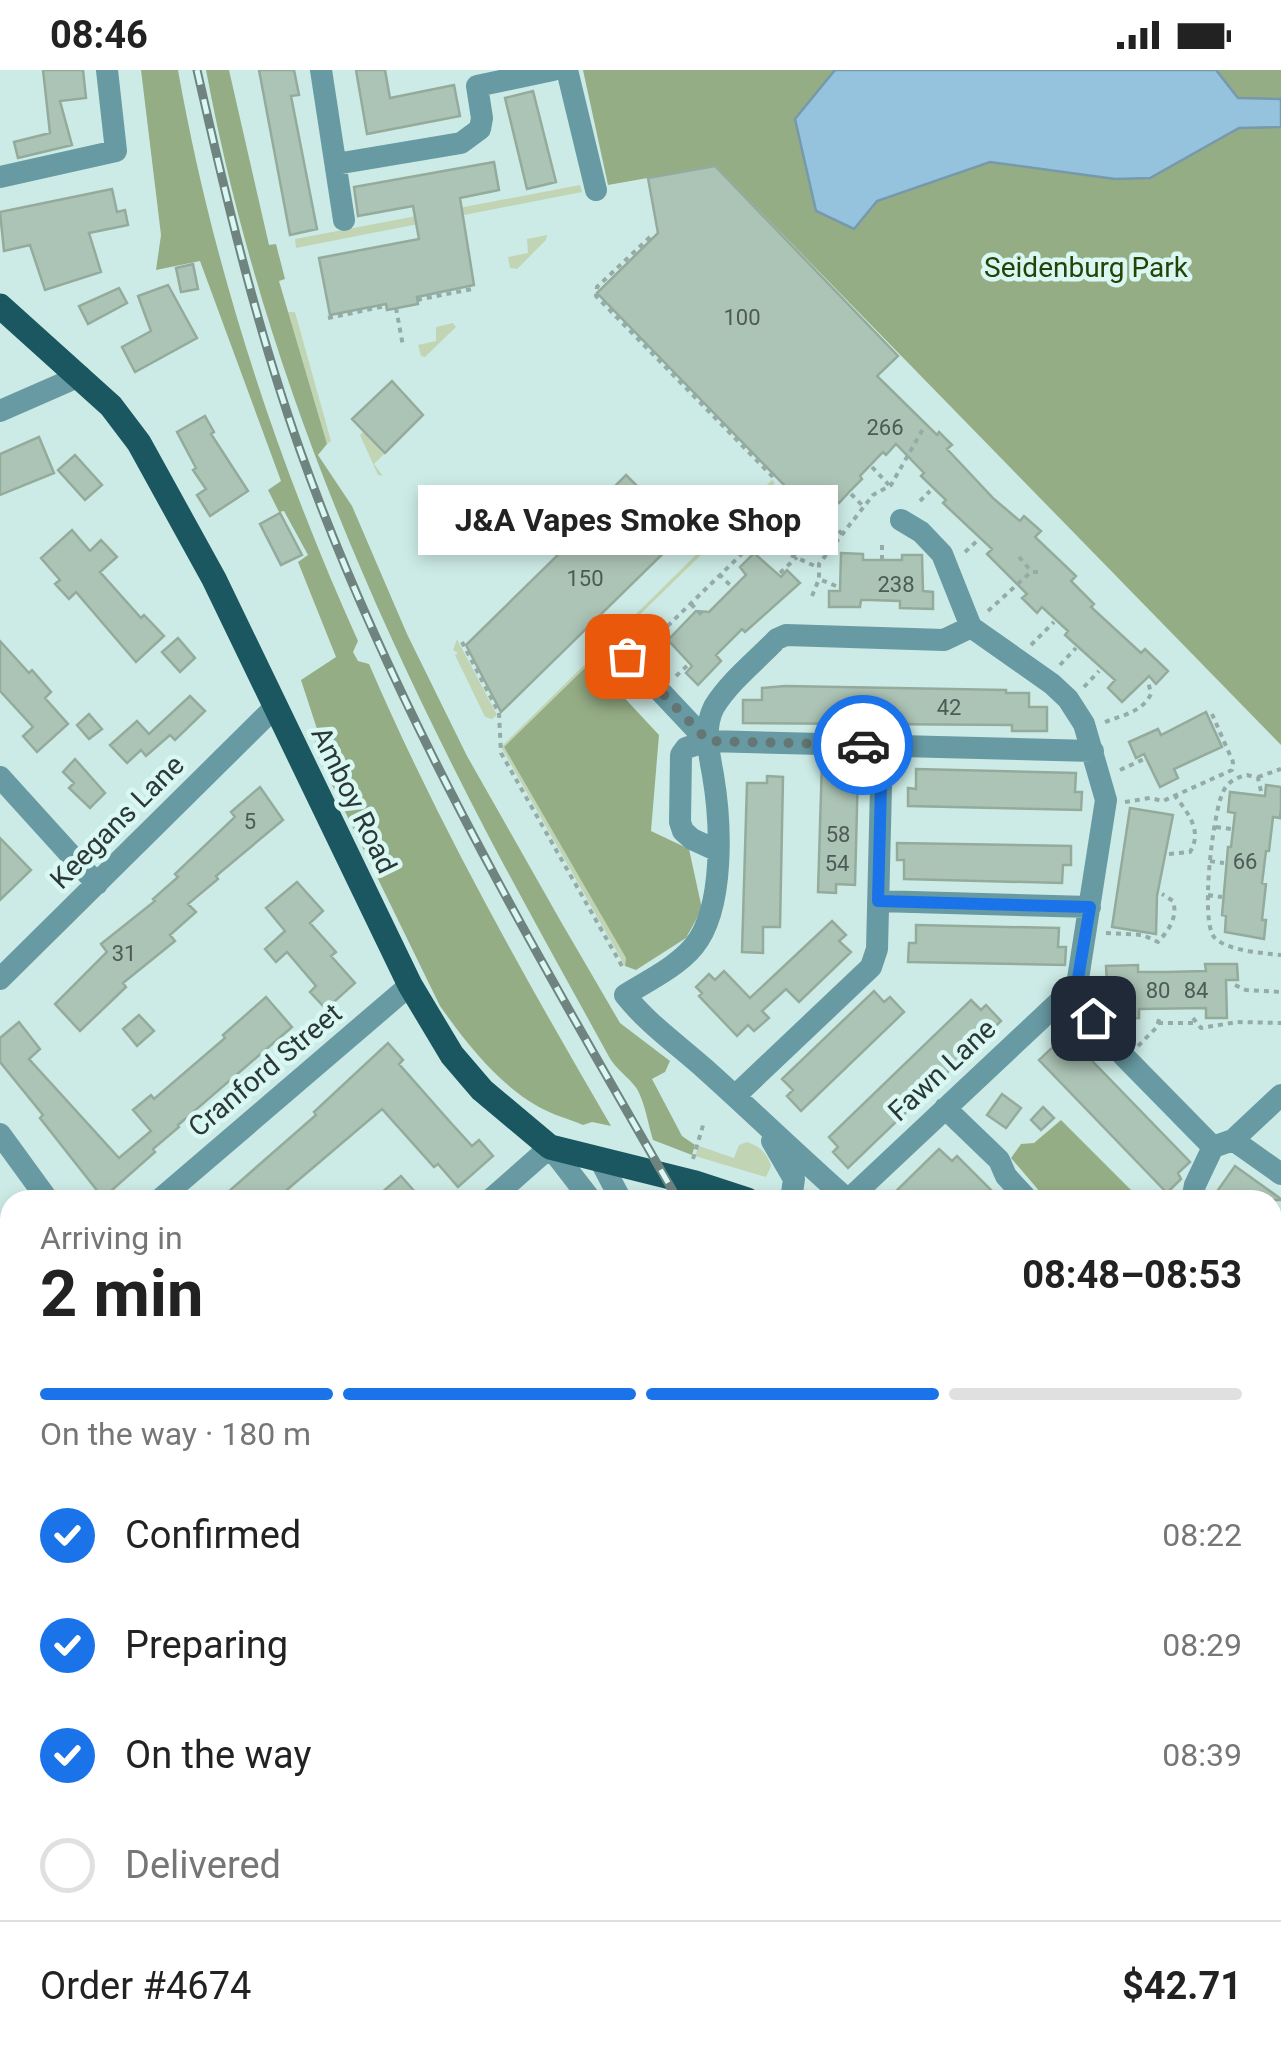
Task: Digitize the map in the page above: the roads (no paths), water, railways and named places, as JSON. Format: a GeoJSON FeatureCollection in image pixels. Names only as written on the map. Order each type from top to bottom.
{"type":"FeatureCollection","features":[{"type":"Feature","properties":{"kind":"main road","name":"Amboy Road"},"geometry":{"type":"LineString","coordinates":[[0,306],[111,406],[139,443],[214,579],[410,985],[452,1056],[482,1090],[550,1147],[716,1190]]}},
{"type":"Feature","properties":{"kind":"street"},"geometry":{"type":"LineString","coordinates":[[0,177],[116,151],[107,70]]}},
{"type":"Feature","properties":{"kind":"street"},"geometry":{"type":"LineString","coordinates":[[321,70],[344,220]]}},
{"type":"Feature","properties":{"kind":"street"},"geometry":{"type":"LineString","coordinates":[[336,164],[472,138],[480,129],[482,118],[476,86],[553,70]]}},
{"type":"Feature","properties":{"kind":"street"},"geometry":{"type":"LineString","coordinates":[[567,70],[596,190]]}},
{"type":"Feature","properties":{"kind":"street"},"geometry":{"type":"LineString","coordinates":[[0,411],[80,376]]}},
{"type":"Feature","properties":{"kind":"street"},"geometry":{"type":"LineString","coordinates":[[901,520],[922,532],[942,554],[971,627],[1052,684],[1084,724],[1106,805],[1077,984],[1108,1040],[1223,1144],[1281,1174]]}},
{"type":"Feature","properties":{"kind":"street"},"geometry":{"type":"LineString","coordinates":[[837,1190],[642,1017],[625,995],[680,960],[702,934],[711,912],[718,851],[708,741],[714,708],[776,640],[786,635],[944,640],[971,627]]}},
{"type":"Feature","properties":{"kind":"street"},"geometry":{"type":"LineString","coordinates":[[636,652],[708,741]]}},
{"type":"Feature","properties":{"kind":"street","name":"Keegans Lane"},"geometry":{"type":"LineString","coordinates":[[0,980],[275,707]]}},
{"type":"Feature","properties":{"kind":"street"},"geometry":{"type":"LineString","coordinates":[[718,851],[692,839],[680,822],[680,755],[686,748],[708,741],[1094,751]]}},
{"type":"Feature","properties":{"kind":"street"},"geometry":{"type":"LineString","coordinates":[[734,1096],[872,967],[877,949],[882,746]]}},
{"type":"Feature","properties":{"kind":"street"},"geometry":{"type":"LineString","coordinates":[[0,777],[97,884]]}},
{"type":"Feature","properties":{"kind":"street"},"geometry":{"type":"LineString","coordinates":[[878,901],[1090,907]]}},
{"type":"Feature","properties":{"kind":"street","name":"Fawn Lane"},"geometry":{"type":"LineString","coordinates":[[859,1190],[1077,984]]}},
{"type":"Feature","properties":{"kind":"street","name":"Cranford Street"},"geometry":{"type":"LineString","coordinates":[[170,1190],[410,985]]}},
{"type":"Feature","properties":{"kind":"street"},"geometry":{"type":"LineString","coordinates":[[1194,1190],[1223,1144],[1281,1095]]}},
{"type":"Feature","properties":{"kind":"street"},"geometry":{"type":"LineString","coordinates":[[945,1108],[999,1160],[1019,1190]]}},
{"type":"Feature","properties":{"kind":"street"},"geometry":{"type":"LineString","coordinates":[[762,1125],[793,1175],[794,1190]]}},
{"type":"Feature","properties":{"kind":"street"},"geometry":{"type":"LineString","coordinates":[[0,1134],[41,1190]]}},
{"type":"Feature","properties":{"kind":"street"},"geometry":{"type":"LineString","coordinates":[[501,1190],[550,1147],[583,1190]]}},
{"type":"Feature","properties":{"kind":"street"},"geometry":{"type":"LineString","coordinates":[[600,1160],[616,1190]]}},
{"type":"Feature","properties":{"kind":"water"},"geometry":{"type":"Polygon","coordinates":[[[835,70],[1216,70],[1238,98],[1281,99],[1281,127],[1239,128],[1150,178],[1115,179],[990,162],[877,201],[854,229],[816,211],[795,119],[835,70]]]}},
{"type":"Feature","properties":{"kind":"railway"},"geometry":{"type":"LineString","coordinates":[[197,70],[269,356],[300,450],[379,645],[522,926],[672,1190]]}},
{"type":"Feature","properties":{"kind":"place","name":"J&A Vapes Smoke Shop"},"geometry":{"type":"Point","coordinates":[627,656]}},
{"type":"Feature","properties":{"kind":"park label","name":"Seidenburg Park"},"geometry":{"type":"Point","coordinates":[1086,267]}}]}
